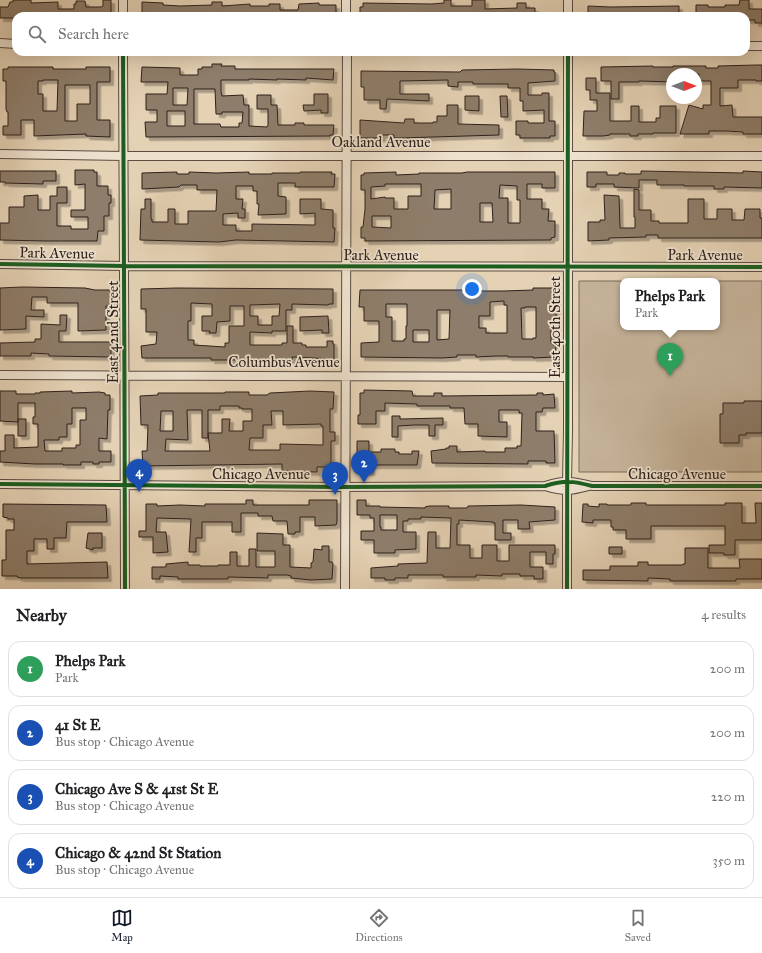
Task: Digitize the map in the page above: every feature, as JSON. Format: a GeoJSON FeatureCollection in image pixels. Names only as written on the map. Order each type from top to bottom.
{"type":"FeatureCollection","features":[{"type":"Feature","properties":{"kind":"street"},"geometry":{"type":"LineString","coordinates":[[123,0],[123,12]]}},
{"type":"Feature","properties":{"kind":"street"},"geometry":{"type":"LineString","coordinates":[[346,0],[346,12]]}},
{"type":"Feature","properties":{"kind":"street"},"geometry":{"type":"LineString","coordinates":[[568,0],[568,12]]}},
{"type":"Feature","properties":{"kind":"street"},"geometry":{"type":"LineString","coordinates":[[0,43],[12,44]]}},
{"type":"Feature","properties":{"kind":"street"},"geometry":{"type":"LineString","coordinates":[[750,46],[762,46]]}},
{"type":"Feature","properties":{"kind":"street","name":"East 42nd Street"},"geometry":{"type":"LineString","coordinates":[[123,56],[125,589]]}},
{"type":"Feature","properties":{"kind":"street"},"geometry":{"type":"LineString","coordinates":[[346,589],[347,56]]}},
{"type":"Feature","properties":{"kind":"street","name":"East 40th Street"},"geometry":{"type":"LineString","coordinates":[[567,481],[568,56]]}},
{"type":"Feature","properties":{"kind":"street","name":"Oakland Avenue"},"geometry":{"type":"LineString","coordinates":[[0,154],[124,156],[762,156]]}},
{"type":"Feature","properties":{"kind":"street","name":"Park Avenue"},"geometry":{"type":"LineString","coordinates":[[0,264],[346,267],[762,267]]}},
{"type":"Feature","properties":{"kind":"street","name":"Columbus Avenue"},"geometry":{"type":"LineString","coordinates":[[0,375],[568,377]]}},
{"type":"Feature","properties":{"kind":"street","name":"Chicago Avenue"},"geometry":{"type":"LineString","coordinates":[[0,484],[124,486],[545,486],[567,481],[592,486],[762,486]]}},
{"type":"Feature","properties":{"kind":"street","name":"Chicago Avenue"},"geometry":{"type":"LineString","coordinates":[[545,486],[567,491],[592,486]]}},
{"type":"Feature","properties":{"kind":"street"},"geometry":{"type":"LineString","coordinates":[[567,491],[567,589]]}},
{"type":"Feature","properties":{"kind":"shaded area"},"geometry":{"type":"Polygon","coordinates":[[[579,281],[620,281],[620,330],[720,330],[720,281],[762,281],[762,472],[579,472],[579,281]]]}},
{"type":"Feature","properties":{"kind":"building"},"geometry":{"type":"Polygon","coordinates":[[[13,0],[31,0],[31,3],[58,2],[58,9],[74,9],[74,4],[76,4],[76,1],[85,1],[86,7],[101,7],[103,6],[103,0],[111,0],[111,12],[12,12],[12,18],[0,18],[0,7],[8,7],[10,2],[13,2],[13,0]]]}},
{"type":"Feature","properties":{"kind":"building"},"geometry":{"type":"Polygon","coordinates":[[[444,0],[451,0],[451,6],[472,6],[472,0],[485,0],[485,9],[517,8],[517,3],[526,3],[526,8],[535,8],[535,12],[360,12],[360,7],[363,7],[363,3],[444,3],[444,0]]]}},
{"type":"Feature","properties":{"kind":"building"},"geometry":{"type":"Polygon","coordinates":[[[740,0],[749,0],[749,9],[762,9],[762,23],[755,23],[755,20],[750,20],[750,12],[696,12],[696,5],[725,7],[725,5],[739,5],[740,0]]]}},
{"type":"Feature","properties":{"kind":"building"},"geometry":{"type":"Polygon","coordinates":[[[142,2],[163,3],[163,5],[180,6],[212,5],[212,2],[222,2],[222,6],[250,4],[250,6],[269,6],[269,4],[280,4],[280,10],[298,10],[299,4],[319,3],[319,5],[336,5],[336,12],[142,12],[142,2]]]}},
{"type":"Feature","properties":{"kind":"building"},"geometry":{"type":"Polygon","coordinates":[[[588,6],[679,6],[679,12],[588,12],[588,6]]]}},
{"type":"Feature","properties":{"kind":"building"},"geometry":{"type":"Polygon","coordinates":[[[212,64],[222,64],[221,66],[235,66],[235,69],[334,69],[333,80],[306,78],[306,80],[221,80],[222,96],[243,95],[244,105],[249,105],[249,126],[267,127],[268,109],[257,109],[257,95],[271,95],[271,105],[277,105],[278,125],[295,125],[295,123],[304,123],[304,125],[334,125],[333,135],[146,137],[145,122],[157,122],[157,110],[146,110],[146,94],[167,94],[168,82],[141,82],[142,67],[180,68],[180,75],[198,75],[198,69],[202,69],[202,67],[212,67],[212,64]],[[173,88],[173,105],[187,105],[188,88],[173,88]],[[194,89],[194,124],[220,124],[221,127],[239,127],[239,123],[242,123],[243,112],[222,112],[222,114],[216,114],[215,89],[194,89]],[[167,111],[167,126],[185,126],[185,111],[167,111]]]}},
{"type":"Feature","properties":{"kind":"building"},"geometry":{"type":"Polygon","coordinates":[[[762,65],[762,81],[738,80],[738,88],[720,88],[720,106],[732,105],[733,117],[762,117],[762,134],[709,131],[709,134],[680,134],[689,105],[703,109],[703,105],[711,105],[711,81],[702,81],[702,68],[666,68],[666,82],[619,82],[619,99],[611,99],[611,81],[601,81],[601,67],[706,66],[706,68],[718,68],[718,66],[762,65]]]}},
{"type":"Feature","properties":{"kind":"building"},"geometry":{"type":"Polygon","coordinates":[[[8,67],[86,69],[86,67],[110,67],[110,82],[97,82],[97,120],[110,120],[110,137],[86,136],[86,134],[34,136],[34,120],[21,120],[21,135],[3,135],[3,126],[8,126],[8,112],[6,109],[6,81],[3,81],[3,69],[8,69],[8,67]],[[58,80],[38,81],[38,94],[43,94],[43,111],[57,111],[58,80]],[[65,85],[65,121],[77,121],[77,104],[90,104],[90,85],[65,85]]]}},
{"type":"Feature","properties":{"kind":"building"},"geometry":{"type":"Polygon","coordinates":[[[462,70],[554,70],[555,81],[528,83],[528,95],[542,95],[542,93],[549,93],[549,121],[555,121],[555,136],[550,136],[550,138],[520,138],[520,135],[516,135],[516,121],[544,123],[544,110],[523,111],[523,101],[520,101],[520,88],[508,88],[508,84],[473,84],[473,82],[458,82],[458,87],[448,86],[448,80],[400,81],[400,94],[429,94],[429,101],[387,99],[386,109],[380,109],[380,100],[364,100],[364,87],[361,87],[361,71],[460,72],[462,70]]]}},
{"type":"Feature","properties":{"kind":"building"},"geometry":{"type":"Polygon","coordinates":[[[586,78],[596,78],[596,93],[610,93],[610,121],[631,121],[631,106],[639,106],[639,122],[656,122],[656,118],[660,118],[660,106],[676,106],[676,133],[638,134],[638,136],[630,136],[630,134],[610,134],[603,136],[583,136],[584,111],[597,111],[597,100],[590,100],[590,90],[586,90],[586,78]]]}},
{"type":"Feature","properties":{"kind":"building"},"geometry":{"type":"Polygon","coordinates":[[[314,94],[328,94],[328,113],[321,113],[321,110],[304,111],[303,105],[314,105],[314,94]]]}},
{"type":"Feature","properties":{"kind":"building"},"geometry":{"type":"Polygon","coordinates":[[[465,96],[479,96],[479,111],[465,110],[465,96]]]}},
{"type":"Feature","properties":{"kind":"building"},"geometry":{"type":"Polygon","coordinates":[[[500,96],[507,96],[508,117],[501,117],[500,96]]]}},
{"type":"Feature","properties":{"kind":"building"},"geometry":{"type":"Polygon","coordinates":[[[447,105],[458,105],[458,124],[499,125],[499,135],[394,138],[394,135],[382,135],[382,138],[360,138],[360,120],[404,123],[405,119],[414,119],[414,123],[433,123],[437,122],[437,116],[447,116],[447,105]]]}},
{"type":"Feature","properties":{"kind":"building"},"geometry":{"type":"Polygon","coordinates":[[[75,170],[94,170],[94,172],[97,172],[97,186],[108,186],[108,195],[111,195],[111,203],[109,203],[109,216],[104,216],[104,231],[98,231],[97,241],[0,240],[0,223],[9,223],[9,207],[24,207],[24,196],[38,195],[38,210],[50,210],[50,196],[57,196],[57,187],[67,187],[67,203],[57,203],[57,226],[71,226],[71,229],[88,229],[88,217],[71,217],[71,210],[85,210],[85,184],[75,185],[75,170]]]}},
{"type":"Feature","properties":{"kind":"building"},"geometry":{"type":"Polygon","coordinates":[[[0,171],[56,171],[56,181],[43,181],[43,184],[5,183],[0,182],[0,171]]]}},
{"type":"Feature","properties":{"kind":"building"},"geometry":{"type":"Polygon","coordinates":[[[641,171],[762,172],[762,188],[724,187],[724,189],[714,189],[714,186],[657,185],[657,180],[639,180],[639,188],[614,187],[614,184],[596,184],[596,187],[587,187],[587,172],[607,172],[607,175],[619,175],[619,173],[641,174],[641,171]]]}},
{"type":"Feature","properties":{"kind":"building"},"geometry":{"type":"Polygon","coordinates":[[[177,172],[177,174],[189,174],[189,172],[249,172],[249,174],[272,174],[332,172],[331,174],[335,174],[334,187],[295,187],[295,183],[278,183],[278,196],[286,197],[286,214],[258,215],[259,204],[257,204],[257,191],[253,191],[253,186],[236,186],[236,199],[243,199],[242,209],[245,209],[245,218],[238,218],[238,213],[223,214],[223,225],[236,225],[236,231],[252,231],[252,224],[315,225],[315,213],[300,214],[300,199],[321,199],[321,209],[333,210],[333,228],[335,228],[334,242],[140,240],[141,209],[145,209],[145,199],[151,199],[152,222],[168,222],[168,209],[175,209],[175,224],[188,224],[188,211],[216,211],[217,190],[197,190],[197,185],[142,189],[142,173],[177,172]]]}},
{"type":"Feature","properties":{"kind":"building"},"geometry":{"type":"Polygon","coordinates":[[[396,172],[396,175],[467,172],[555,172],[555,188],[542,188],[542,184],[527,184],[527,199],[542,199],[542,209],[549,209],[548,221],[555,221],[555,237],[551,238],[551,240],[365,241],[365,238],[361,238],[361,227],[363,227],[365,209],[365,190],[361,190],[361,175],[364,175],[364,173],[396,172]],[[385,184],[385,186],[371,187],[371,199],[385,197],[394,198],[394,209],[408,209],[408,196],[421,196],[421,184],[385,184]],[[500,185],[499,198],[508,198],[508,223],[520,223],[520,200],[517,200],[517,186],[500,185]],[[451,189],[435,190],[434,209],[451,209],[451,189]],[[480,203],[480,222],[493,222],[492,203],[480,203]],[[372,216],[372,227],[391,228],[391,216],[372,216]]]}},
{"type":"Feature","properties":{"kind":"building"},"geometry":{"type":"Polygon","coordinates":[[[634,189],[639,190],[639,210],[651,210],[651,221],[659,221],[659,223],[688,223],[688,199],[704,199],[704,219],[717,219],[717,209],[732,209],[732,220],[744,220],[745,209],[760,209],[760,218],[762,218],[762,238],[658,238],[658,235],[646,235],[646,237],[609,238],[609,240],[588,241],[588,222],[600,222],[600,220],[605,220],[604,195],[619,196],[620,228],[635,228],[634,189]]]}},
{"type":"Feature","properties":{"kind":"building"},"geometry":{"type":"Polygon","coordinates":[[[22,287],[111,290],[111,306],[106,306],[106,330],[78,331],[78,303],[47,303],[47,297],[32,297],[31,310],[44,310],[44,317],[26,316],[26,329],[0,330],[0,288],[22,287]]]}},
{"type":"Feature","properties":{"kind":"building"},"geometry":{"type":"Polygon","coordinates":[[[475,288],[481,288],[481,291],[504,291],[533,290],[533,288],[556,288],[556,321],[551,321],[551,343],[556,345],[555,357],[476,357],[476,355],[457,355],[457,357],[442,358],[361,357],[361,343],[379,342],[379,321],[364,321],[364,307],[359,307],[360,290],[475,290],[475,288]],[[504,301],[490,302],[490,316],[479,316],[479,328],[486,328],[486,333],[507,333],[507,305],[504,305],[504,301]],[[386,304],[386,317],[392,317],[392,341],[404,341],[404,339],[406,339],[407,304],[386,304]],[[536,307],[521,308],[522,339],[533,339],[536,338],[536,307]],[[437,310],[437,340],[449,339],[450,310],[437,310]],[[413,330],[413,342],[429,342],[429,330],[413,330]]]}},
{"type":"Feature","properties":{"kind":"building"},"geometry":{"type":"Polygon","coordinates":[[[141,289],[333,289],[333,304],[292,304],[292,310],[286,310],[286,331],[272,331],[272,333],[250,332],[250,345],[282,345],[282,343],[287,343],[287,326],[293,326],[293,343],[302,343],[302,345],[306,345],[306,347],[327,347],[327,341],[333,341],[334,359],[292,357],[292,360],[142,358],[141,346],[156,344],[157,332],[146,332],[146,309],[141,309],[141,289]],[[191,303],[191,321],[188,321],[188,340],[194,340],[194,345],[225,347],[225,343],[229,343],[229,326],[244,326],[244,306],[230,306],[230,321],[217,322],[216,333],[202,331],[202,316],[212,316],[212,304],[191,303]],[[280,304],[250,305],[250,316],[258,316],[258,325],[272,325],[272,316],[279,316],[280,304]]]}},
{"type":"Feature","properties":{"kind":"building"},"geometry":{"type":"Polygon","coordinates":[[[60,315],[67,315],[66,331],[59,331],[59,342],[111,342],[111,357],[49,356],[49,354],[31,353],[31,356],[0,356],[0,343],[35,342],[35,339],[41,339],[41,324],[60,325],[60,315]]]}},
{"type":"Feature","properties":{"kind":"building"},"geometry":{"type":"Polygon","coordinates":[[[328,316],[329,333],[322,333],[322,330],[300,331],[300,317],[328,316]]]}},
{"type":"Feature","properties":{"kind":"building"},"geometry":{"type":"Polygon","coordinates":[[[364,390],[412,391],[413,396],[434,396],[434,393],[442,393],[442,396],[537,395],[537,393],[543,393],[543,395],[554,394],[555,408],[543,408],[542,412],[536,412],[536,431],[554,431],[555,463],[546,463],[546,461],[528,461],[528,464],[432,463],[431,451],[446,449],[449,448],[449,446],[457,446],[457,452],[505,452],[505,448],[517,448],[517,446],[521,446],[522,413],[519,413],[519,410],[499,410],[499,422],[507,422],[507,437],[478,436],[478,424],[465,424],[464,408],[450,408],[450,406],[417,406],[417,404],[385,403],[385,411],[376,411],[376,424],[358,424],[358,415],[360,415],[360,393],[364,393],[364,390]]]}},
{"type":"Feature","properties":{"kind":"building"},"geometry":{"type":"Polygon","coordinates":[[[0,391],[16,391],[16,394],[72,391],[72,393],[105,393],[105,395],[110,395],[107,439],[99,438],[99,451],[111,451],[111,462],[99,462],[99,464],[93,464],[93,462],[81,462],[81,465],[63,465],[0,462],[0,451],[5,451],[5,435],[14,435],[14,448],[38,447],[38,424],[33,424],[33,417],[35,417],[35,403],[18,403],[18,422],[0,421],[0,391]],[[72,408],[72,424],[67,424],[67,437],[59,437],[59,440],[44,440],[45,451],[62,451],[62,448],[76,448],[76,445],[80,445],[80,420],[86,420],[86,408],[72,408]]]}},
{"type":"Feature","properties":{"kind":"building"},"geometry":{"type":"Polygon","coordinates":[[[310,391],[334,392],[333,409],[330,409],[330,432],[335,432],[335,441],[331,441],[331,467],[317,467],[317,472],[282,471],[282,464],[143,466],[142,451],[147,451],[148,425],[141,425],[140,396],[158,395],[158,393],[249,392],[249,395],[267,395],[270,393],[310,391]],[[220,406],[220,410],[208,410],[208,433],[222,433],[222,419],[230,419],[229,431],[243,431],[243,421],[252,421],[252,409],[242,409],[239,408],[239,406],[220,406]],[[187,410],[188,440],[166,439],[165,451],[210,451],[208,433],[208,438],[202,438],[202,410],[187,410]],[[161,411],[160,431],[173,431],[173,411],[161,411]],[[271,411],[272,425],[263,425],[263,438],[250,438],[249,450],[280,450],[280,444],[323,445],[323,426],[321,426],[321,424],[283,425],[283,411],[271,411]]]}},
{"type":"Feature","properties":{"kind":"building"},"geometry":{"type":"Polygon","coordinates":[[[744,401],[762,401],[762,433],[746,433],[746,435],[739,435],[739,443],[720,443],[720,414],[723,414],[723,403],[744,403],[744,401]]]}},
{"type":"Feature","properties":{"kind":"building"},"geometry":{"type":"Polygon","coordinates":[[[392,416],[400,416],[400,419],[443,418],[443,425],[435,425],[435,436],[429,436],[429,425],[398,426],[398,437],[392,437],[392,416]]]}},
{"type":"Feature","properties":{"kind":"building"},"geometry":{"type":"Polygon","coordinates":[[[18,419],[26,419],[26,436],[18,436],[18,419]]]}},
{"type":"Feature","properties":{"kind":"building"},"geometry":{"type":"Polygon","coordinates":[[[357,441],[369,441],[369,452],[381,452],[381,449],[395,449],[395,452],[399,452],[399,454],[412,454],[412,451],[419,451],[417,465],[371,465],[371,472],[357,472],[357,441]]]}},
{"type":"Feature","properties":{"kind":"building"},"geometry":{"type":"Polygon","coordinates":[[[246,500],[253,500],[253,505],[309,505],[309,500],[337,500],[337,522],[336,525],[315,526],[315,517],[300,517],[300,532],[288,534],[287,521],[273,521],[272,516],[258,516],[258,513],[241,513],[241,532],[232,532],[232,522],[202,522],[202,538],[196,538],[196,552],[189,552],[191,519],[157,518],[156,532],[166,532],[168,552],[153,553],[153,537],[139,537],[139,531],[146,531],[146,504],[157,504],[157,506],[205,506],[205,504],[246,504],[246,500]]]}},
{"type":"Feature","properties":{"kind":"building"},"geometry":{"type":"Polygon","coordinates":[[[357,500],[366,500],[366,506],[380,507],[425,508],[429,506],[449,506],[449,508],[467,508],[468,506],[521,505],[555,507],[555,520],[529,522],[530,529],[518,529],[518,520],[503,520],[503,533],[511,533],[511,540],[495,540],[495,523],[493,522],[459,520],[459,524],[457,524],[457,545],[470,545],[470,558],[482,558],[482,545],[497,545],[497,561],[509,561],[509,545],[555,545],[553,564],[546,564],[546,552],[530,552],[530,567],[543,567],[543,579],[534,579],[534,576],[520,576],[520,574],[502,574],[502,576],[476,575],[476,577],[408,575],[408,578],[395,578],[395,580],[371,578],[371,568],[398,566],[398,564],[427,563],[428,532],[436,532],[436,548],[450,548],[451,518],[421,517],[421,519],[408,519],[408,521],[403,521],[403,532],[416,532],[416,549],[395,550],[395,553],[374,553],[374,540],[361,540],[361,531],[374,531],[374,518],[370,518],[370,515],[357,515],[357,500]],[[380,515],[381,530],[397,530],[397,515],[380,515]]]}},
{"type":"Feature","properties":{"kind":"building"},"geometry":{"type":"Polygon","coordinates":[[[631,503],[646,503],[646,505],[725,505],[725,503],[742,503],[742,523],[756,523],[755,503],[762,503],[762,540],[735,540],[735,555],[724,555],[724,553],[709,553],[709,545],[725,545],[725,526],[651,526],[651,539],[626,539],[626,530],[613,530],[613,527],[611,527],[611,520],[593,520],[593,523],[582,522],[583,504],[599,507],[599,504],[631,505],[631,503]]]}},
{"type":"Feature","properties":{"kind":"building"},"geometry":{"type":"Polygon","coordinates":[[[3,504],[106,505],[107,522],[67,522],[66,538],[54,538],[54,549],[47,549],[47,539],[34,539],[34,551],[27,551],[27,564],[107,562],[108,578],[21,578],[17,576],[2,576],[2,560],[6,560],[6,530],[14,530],[14,519],[3,517],[3,504]]]}},
{"type":"Feature","properties":{"kind":"building"},"geometry":{"type":"Polygon","coordinates":[[[88,533],[102,533],[102,548],[93,548],[93,550],[86,548],[88,533]]]}},
{"type":"Feature","properties":{"kind":"building"},"geometry":{"type":"Polygon","coordinates":[[[257,533],[283,534],[283,545],[290,545],[290,567],[311,568],[314,549],[322,550],[322,546],[329,546],[329,562],[332,562],[333,564],[332,579],[311,580],[291,578],[291,576],[287,575],[268,575],[268,578],[228,577],[228,579],[178,579],[178,577],[160,576],[160,579],[152,579],[152,567],[166,567],[166,564],[188,562],[188,565],[200,566],[230,565],[230,552],[237,552],[237,566],[249,566],[249,549],[256,549],[256,567],[275,567],[275,551],[257,551],[257,533]]]}},
{"type":"Feature","properties":{"kind":"building"},"geometry":{"type":"Polygon","coordinates":[[[609,547],[622,547],[622,554],[609,554],[609,547]]]}},
{"type":"Feature","properties":{"kind":"building"},"geometry":{"type":"Polygon","coordinates":[[[685,548],[708,548],[708,568],[740,568],[739,559],[762,559],[762,579],[736,579],[736,581],[670,581],[670,579],[648,578],[648,581],[583,580],[583,570],[610,570],[610,566],[638,566],[638,562],[648,562],[648,565],[682,565],[685,564],[685,548]]]}},
{"type":"Feature","properties":{"kind":"cycle path"},"geometry":{"type":"LineString","coordinates":[[123,56],[125,589]]}},
{"type":"Feature","properties":{"kind":"cycle path"},"geometry":{"type":"LineString","coordinates":[[567,589],[568,56]]}},
{"type":"Feature","properties":{"kind":"cycle path"},"geometry":{"type":"LineString","coordinates":[[0,264],[125,266],[762,267]]}},
{"type":"Feature","properties":{"kind":"cycle path"},"geometry":{"type":"LineString","coordinates":[[0,484],[339,487],[545,486],[569,482],[592,486],[762,486]]}},
{"type":"Feature","properties":{"kind":"place","name":"Phelps Park"},"geometry":{"type":"Point","coordinates":[670,376]}},
{"type":"Feature","properties":{"kind":"place","name":"41 St E"},"geometry":{"type":"Point","coordinates":[364,483]}},
{"type":"Feature","properties":{"kind":"place","name":"Chicago & 42nd St Station"},"geometry":{"type":"Point","coordinates":[139,492]}},
{"type":"Feature","properties":{"kind":"place","name":"Chicago Ave S & 41st St E"},"geometry":{"type":"Point","coordinates":[335,495]}}]}
